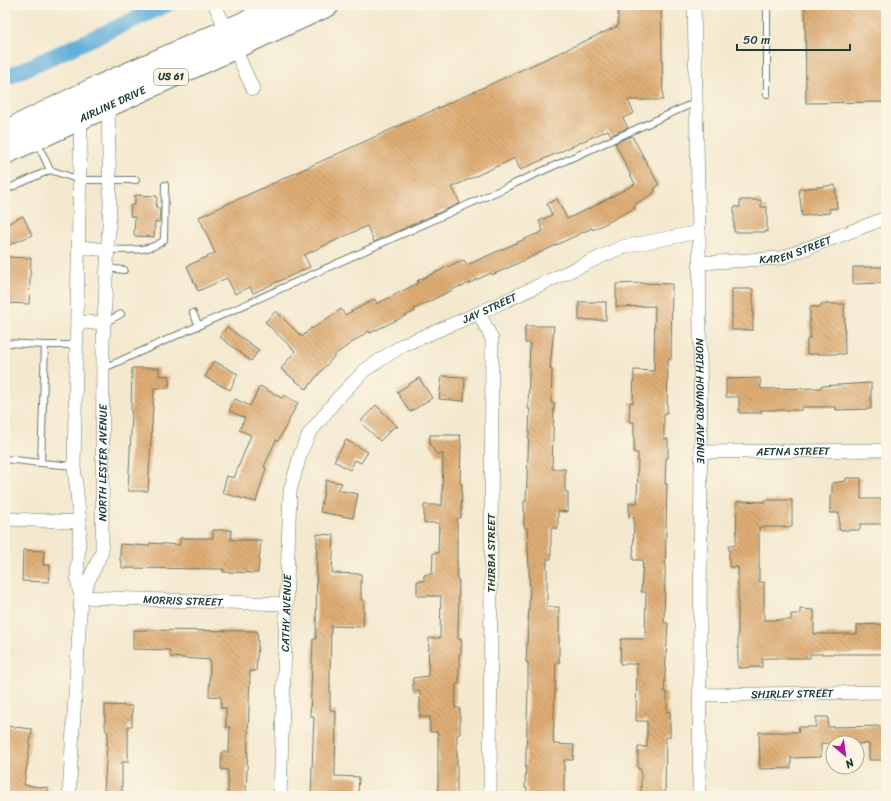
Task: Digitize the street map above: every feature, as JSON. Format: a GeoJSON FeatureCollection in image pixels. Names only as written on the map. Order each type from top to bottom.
{"type":"FeatureCollection","features":[{"type":"Feature","properties":{"kind":"highway","name":"AIRLINE DRIVE"},"geometry":{"type":"LineString","coordinates":[[5,154],[108,106],[231,39],[285,5]]}},
{"type":"Feature","properties":{"kind":"highway","name":"AIRLINE DRIVE"},"geometry":{"type":"LineString","coordinates":[[5,132],[100,86],[328,5]]}},
{"type":"Feature","properties":{"kind":"street","name":"NORTH HOWARD AVENUE"},"geometry":{"type":"LineString","coordinates":[[694,5],[700,263],[701,452],[698,695],[699,796]]}},
{"type":"Feature","properties":{"kind":"street"},"geometry":{"type":"LineString","coordinates":[[216,7],[253,89]]}},
{"type":"Feature","properties":{"kind":"street","name":"NORTH LESTER AVENUE"},"geometry":{"type":"LineString","coordinates":[[81,597],[102,552],[102,369],[110,179],[108,106],[100,86]]}},
{"type":"Feature","properties":{"kind":"street","name":"NORTH LESTER AVENUE"},"geometry":{"type":"LineString","coordinates":[[69,796],[81,597],[77,579],[80,522],[74,466],[80,180],[80,96]]}},
{"type":"Feature","properties":{"kind":"street","name":"KAREN STREET"},"geometry":{"type":"LineString","coordinates":[[700,263],[781,258],[886,218]]}},
{"type":"Feature","properties":{"kind":"street","name":"JAY STREET"},"geometry":{"type":"LineString","coordinates":[[309,434],[336,400],[365,370],[404,345],[479,313],[622,247],[699,232]]}},
{"type":"Feature","properties":{"kind":"street"},"geometry":{"type":"LineString","coordinates":[[78,247],[108,250]]}},
{"type":"Feature","properties":{"kind":"street","name":"THIRBA STREET"},"geometry":{"type":"LineString","coordinates":[[479,313],[492,339],[490,796]]}},
{"type":"Feature","properties":{"kind":"street"},"geometry":{"type":"LineString","coordinates":[[77,322],[104,323]]}},
{"type":"Feature","properties":{"kind":"street","name":"CATHY AVENUE"},"geometry":{"type":"LineString","coordinates":[[280,796],[285,604],[290,491],[301,452],[309,434]]}},
{"type":"Feature","properties":{"kind":"street","name":"AETNA STREET"},"geometry":{"type":"LineString","coordinates":[[701,452],[886,450]]}},
{"type":"Feature","properties":{"kind":"street"},"geometry":{"type":"LineString","coordinates":[[5,522],[9,519],[80,522]]}},
{"type":"Feature","properties":{"kind":"street","name":"MORRIS STREET"},"geometry":{"type":"LineString","coordinates":[[81,597],[285,604]]}},
{"type":"Feature","properties":{"kind":"street","name":"SHIRLEY STREET"},"geometry":{"type":"LineString","coordinates":[[698,695],[886,692]]}},
{"type":"Feature","properties":{"kind":"lane"},"geometry":{"type":"LineString","coordinates":[[766,94],[768,5]]}},
{"type":"Feature","properties":{"kind":"lane"},"geometry":{"type":"LineString","coordinates":[[102,369],[696,102]]}},
{"type":"Feature","properties":{"kind":"lane"},"geometry":{"type":"LineString","coordinates":[[36,139],[50,170]]}},
{"type":"Feature","properties":{"kind":"lane"},"geometry":{"type":"LineString","coordinates":[[5,182],[7,190],[50,170],[80,180],[136,180]]}},
{"type":"Feature","properties":{"kind":"lane"},"geometry":{"type":"LineString","coordinates":[[108,250],[150,248],[157,246],[164,240],[165,185]]}},
{"type":"Feature","properties":{"kind":"lane"},"geometry":{"type":"LineString","coordinates":[[107,268],[124,270]]}},
{"type":"Feature","properties":{"kind":"lane"},"geometry":{"type":"LineString","coordinates":[[193,313],[199,326]]}},
{"type":"Feature","properties":{"kind":"lane"},"geometry":{"type":"LineString","coordinates":[[104,323],[121,314]]}},
{"type":"Feature","properties":{"kind":"lane"},"geometry":{"type":"LineString","coordinates":[[5,342],[76,346]]}},
{"type":"Feature","properties":{"kind":"lane"},"geometry":{"type":"LineString","coordinates":[[41,463],[45,345]]}},
{"type":"Feature","properties":{"kind":"lane"},"geometry":{"type":"LineString","coordinates":[[5,458],[74,466]]}},
{"type":"Feature","properties":{"kind":"building"},"geometry":{"type":"Polygon","coordinates":[[[618,5],[661,5],[663,100],[628,100],[634,113],[623,118],[628,128],[611,135],[608,130],[520,170],[515,158],[452,187],[460,203],[374,242],[367,226],[304,255],[310,267],[253,293],[250,287],[235,294],[227,278],[198,291],[187,266],[215,253],[199,217],[618,26],[618,5]]]}},
{"type":"Feature","properties":{"kind":"building"},"geometry":{"type":"Polygon","coordinates":[[[805,5],[886,5],[886,102],[806,103],[805,5]]]}},
{"type":"Feature","properties":{"kind":"building"},"geometry":{"type":"Polygon","coordinates":[[[632,136],[659,185],[655,188],[654,193],[634,205],[635,208],[593,230],[592,228],[510,267],[492,275],[491,273],[461,287],[460,286],[414,309],[415,311],[403,317],[370,333],[369,331],[337,353],[306,389],[281,369],[295,351],[265,322],[276,311],[302,337],[311,328],[312,329],[341,309],[345,315],[375,299],[377,304],[418,283],[417,281],[458,262],[464,260],[467,265],[543,231],[539,221],[552,215],[547,204],[557,199],[567,219],[594,206],[635,184],[615,143],[632,136]]]}},
{"type":"Feature","properties":{"kind":"building"},"geometry":{"type":"Polygon","coordinates":[[[835,185],[837,208],[829,209],[830,213],[802,216],[799,189],[835,185]]]}},
{"type":"Feature","properties":{"kind":"building"},"geometry":{"type":"Polygon","coordinates":[[[135,195],[157,196],[156,208],[160,208],[159,222],[155,222],[154,237],[134,236],[135,217],[130,216],[131,205],[135,205],[135,195]]]}},
{"type":"Feature","properties":{"kind":"building"},"geometry":{"type":"Polygon","coordinates":[[[740,200],[761,200],[761,207],[767,207],[767,232],[734,232],[734,207],[740,207],[740,200]]]}},
{"type":"Feature","properties":{"kind":"building"},"geometry":{"type":"Polygon","coordinates":[[[23,216],[32,235],[5,247],[5,225],[23,216]]]}},
{"type":"Feature","properties":{"kind":"building"},"geometry":{"type":"Polygon","coordinates":[[[5,257],[31,258],[29,304],[6,303],[5,257]]]}},
{"type":"Feature","properties":{"kind":"building"},"geometry":{"type":"Polygon","coordinates":[[[853,267],[885,267],[885,283],[853,284],[853,267]]]}},
{"type":"Feature","properties":{"kind":"building"},"geometry":{"type":"Polygon","coordinates":[[[616,284],[672,284],[671,359],[668,359],[667,413],[664,413],[664,439],[668,439],[668,458],[666,458],[665,484],[667,484],[664,623],[668,623],[664,692],[667,692],[667,712],[670,712],[670,737],[666,737],[665,796],[641,796],[641,769],[638,769],[638,747],[647,747],[647,721],[636,721],[637,664],[620,664],[621,639],[645,639],[646,592],[641,592],[643,560],[633,560],[634,517],[629,518],[629,503],[637,503],[638,453],[634,453],[634,422],[629,422],[630,402],[633,403],[634,370],[654,371],[655,306],[616,307],[616,284]]]}},
{"type":"Feature","properties":{"kind":"building"},"geometry":{"type":"Polygon","coordinates":[[[732,289],[753,289],[753,330],[732,330],[732,289]]]}},
{"type":"Feature","properties":{"kind":"building"},"geometry":{"type":"Polygon","coordinates":[[[579,302],[606,302],[606,320],[579,320],[579,302]]]}},
{"type":"Feature","properties":{"kind":"building"},"geometry":{"type":"Polygon","coordinates":[[[821,304],[844,304],[845,354],[807,354],[807,339],[810,339],[810,307],[821,307],[821,304]]]}},
{"type":"Feature","properties":{"kind":"building"},"geometry":{"type":"Polygon","coordinates":[[[525,326],[554,326],[550,369],[552,369],[551,403],[554,403],[552,469],[565,469],[565,492],[568,492],[568,512],[558,511],[558,528],[551,528],[551,559],[547,559],[547,607],[559,607],[559,663],[556,663],[553,741],[554,744],[574,745],[573,760],[564,760],[564,796],[527,796],[527,788],[525,788],[528,690],[528,662],[526,662],[530,588],[527,528],[524,527],[524,501],[526,501],[530,409],[528,409],[530,343],[525,343],[525,326]]]}},
{"type":"Feature","properties":{"kind":"building"},"geometry":{"type":"Polygon","coordinates":[[[227,327],[259,350],[251,361],[220,337],[227,327]]]}},
{"type":"Feature","properties":{"kind":"building"},"geometry":{"type":"Polygon","coordinates":[[[214,361],[238,374],[230,390],[205,377],[214,361]]]}},
{"type":"Feature","properties":{"kind":"building"},"geometry":{"type":"Polygon","coordinates":[[[132,368],[159,368],[159,376],[169,376],[169,388],[154,388],[148,491],[128,491],[132,413],[132,368]]]}},
{"type":"Feature","properties":{"kind":"building"},"geometry":{"type":"Polygon","coordinates":[[[442,376],[465,377],[464,401],[439,399],[442,376]]]}},
{"type":"Feature","properties":{"kind":"building"},"geometry":{"type":"Polygon","coordinates":[[[419,378],[432,398],[410,412],[397,392],[419,378]]]}},
{"type":"Feature","properties":{"kind":"building"},"geometry":{"type":"Polygon","coordinates":[[[760,378],[761,389],[821,388],[821,386],[871,383],[871,409],[836,410],[836,407],[802,407],[802,410],[761,410],[761,413],[739,413],[739,397],[726,397],[726,379],[760,378]]]}},
{"type":"Feature","properties":{"kind":"building"},"geometry":{"type":"Polygon","coordinates":[[[260,386],[282,398],[284,395],[298,403],[278,441],[276,440],[264,467],[266,468],[256,502],[222,493],[227,476],[234,478],[251,435],[239,430],[245,418],[229,411],[235,399],[250,406],[260,386]]]}},
{"type":"Feature","properties":{"kind":"building"},"geometry":{"type":"Polygon","coordinates":[[[376,405],[398,427],[394,427],[380,441],[360,422],[376,405]]]}},
{"type":"Feature","properties":{"kind":"building"},"geometry":{"type":"Polygon","coordinates":[[[430,435],[460,435],[461,445],[461,518],[457,518],[457,580],[459,580],[458,639],[461,639],[461,654],[459,654],[459,684],[456,684],[455,708],[460,708],[460,734],[457,734],[457,796],[438,796],[438,734],[437,732],[430,732],[430,717],[420,717],[420,691],[413,691],[413,678],[428,676],[429,638],[440,638],[441,596],[417,596],[417,581],[424,581],[424,575],[432,574],[433,553],[438,553],[439,523],[424,523],[424,505],[442,505],[443,454],[436,454],[430,444],[430,435]]]}},
{"type":"Feature","properties":{"kind":"building"},"geometry":{"type":"Polygon","coordinates":[[[346,440],[368,452],[361,463],[355,460],[350,470],[334,461],[346,440]]]}},
{"type":"Feature","properties":{"kind":"building"},"geometry":{"type":"Polygon","coordinates":[[[846,478],[861,478],[861,499],[886,499],[886,524],[860,524],[860,530],[839,530],[839,513],[830,513],[830,496],[832,496],[832,483],[846,481],[846,478]]]}},
{"type":"Feature","properties":{"kind":"building"},"geometry":{"type":"Polygon","coordinates":[[[326,480],[342,483],[338,490],[358,494],[353,518],[320,512],[326,480]]]}},
{"type":"Feature","properties":{"kind":"building"},"geometry":{"type":"Polygon","coordinates":[[[765,500],[792,500],[792,527],[759,527],[759,582],[764,582],[764,620],[791,620],[791,614],[800,614],[800,609],[814,610],[814,634],[857,634],[857,625],[886,624],[886,654],[810,654],[810,658],[767,658],[762,659],[762,667],[738,668],[738,567],[729,567],[729,545],[736,545],[737,501],[765,502],[765,500]]]}},
{"type":"Feature","properties":{"kind":"building"},"geometry":{"type":"Polygon","coordinates":[[[213,530],[231,530],[231,540],[261,540],[258,573],[223,572],[224,569],[122,568],[122,561],[120,561],[120,544],[149,546],[150,543],[180,545],[180,538],[213,538],[213,530]]]}},
{"type":"Feature","properties":{"kind":"building"},"geometry":{"type":"Polygon","coordinates":[[[317,534],[334,535],[332,573],[361,574],[361,600],[364,600],[363,627],[331,626],[330,673],[330,710],[336,711],[335,776],[359,777],[358,796],[311,796],[314,716],[310,716],[313,639],[316,639],[317,534]]]}},
{"type":"Feature","properties":{"kind":"building"},"geometry":{"type":"Polygon","coordinates":[[[23,550],[44,551],[43,565],[50,565],[49,582],[22,581],[23,550]]]}},
{"type":"Feature","properties":{"kind":"building"},"geometry":{"type":"Polygon","coordinates":[[[133,630],[257,631],[258,644],[256,671],[250,671],[246,792],[244,792],[244,796],[228,796],[228,770],[221,769],[222,752],[229,752],[230,727],[226,727],[226,708],[221,708],[221,697],[209,696],[210,660],[170,657],[170,650],[133,649],[133,630]]]}},
{"type":"Feature","properties":{"kind":"building"},"geometry":{"type":"Polygon","coordinates":[[[105,705],[132,706],[132,726],[128,726],[128,762],[122,762],[122,796],[107,796],[107,790],[104,791],[108,732],[106,731],[105,725],[105,705]]]}},
{"type":"Feature","properties":{"kind":"building"},"geometry":{"type":"Polygon","coordinates":[[[816,717],[828,717],[828,727],[886,726],[886,760],[869,760],[869,744],[865,744],[865,735],[825,735],[825,743],[821,744],[821,757],[791,758],[791,768],[760,769],[759,732],[799,732],[798,727],[816,727],[816,717]]]}},
{"type":"Feature","properties":{"kind":"building"},"geometry":{"type":"Polygon","coordinates":[[[5,726],[32,729],[24,785],[48,788],[47,796],[5,796],[5,726]]]}},
{"type":"Feature","properties":{"kind":"waterway"},"geometry":{"type":"LineString","coordinates":[[5,78],[166,5]]}}]}
